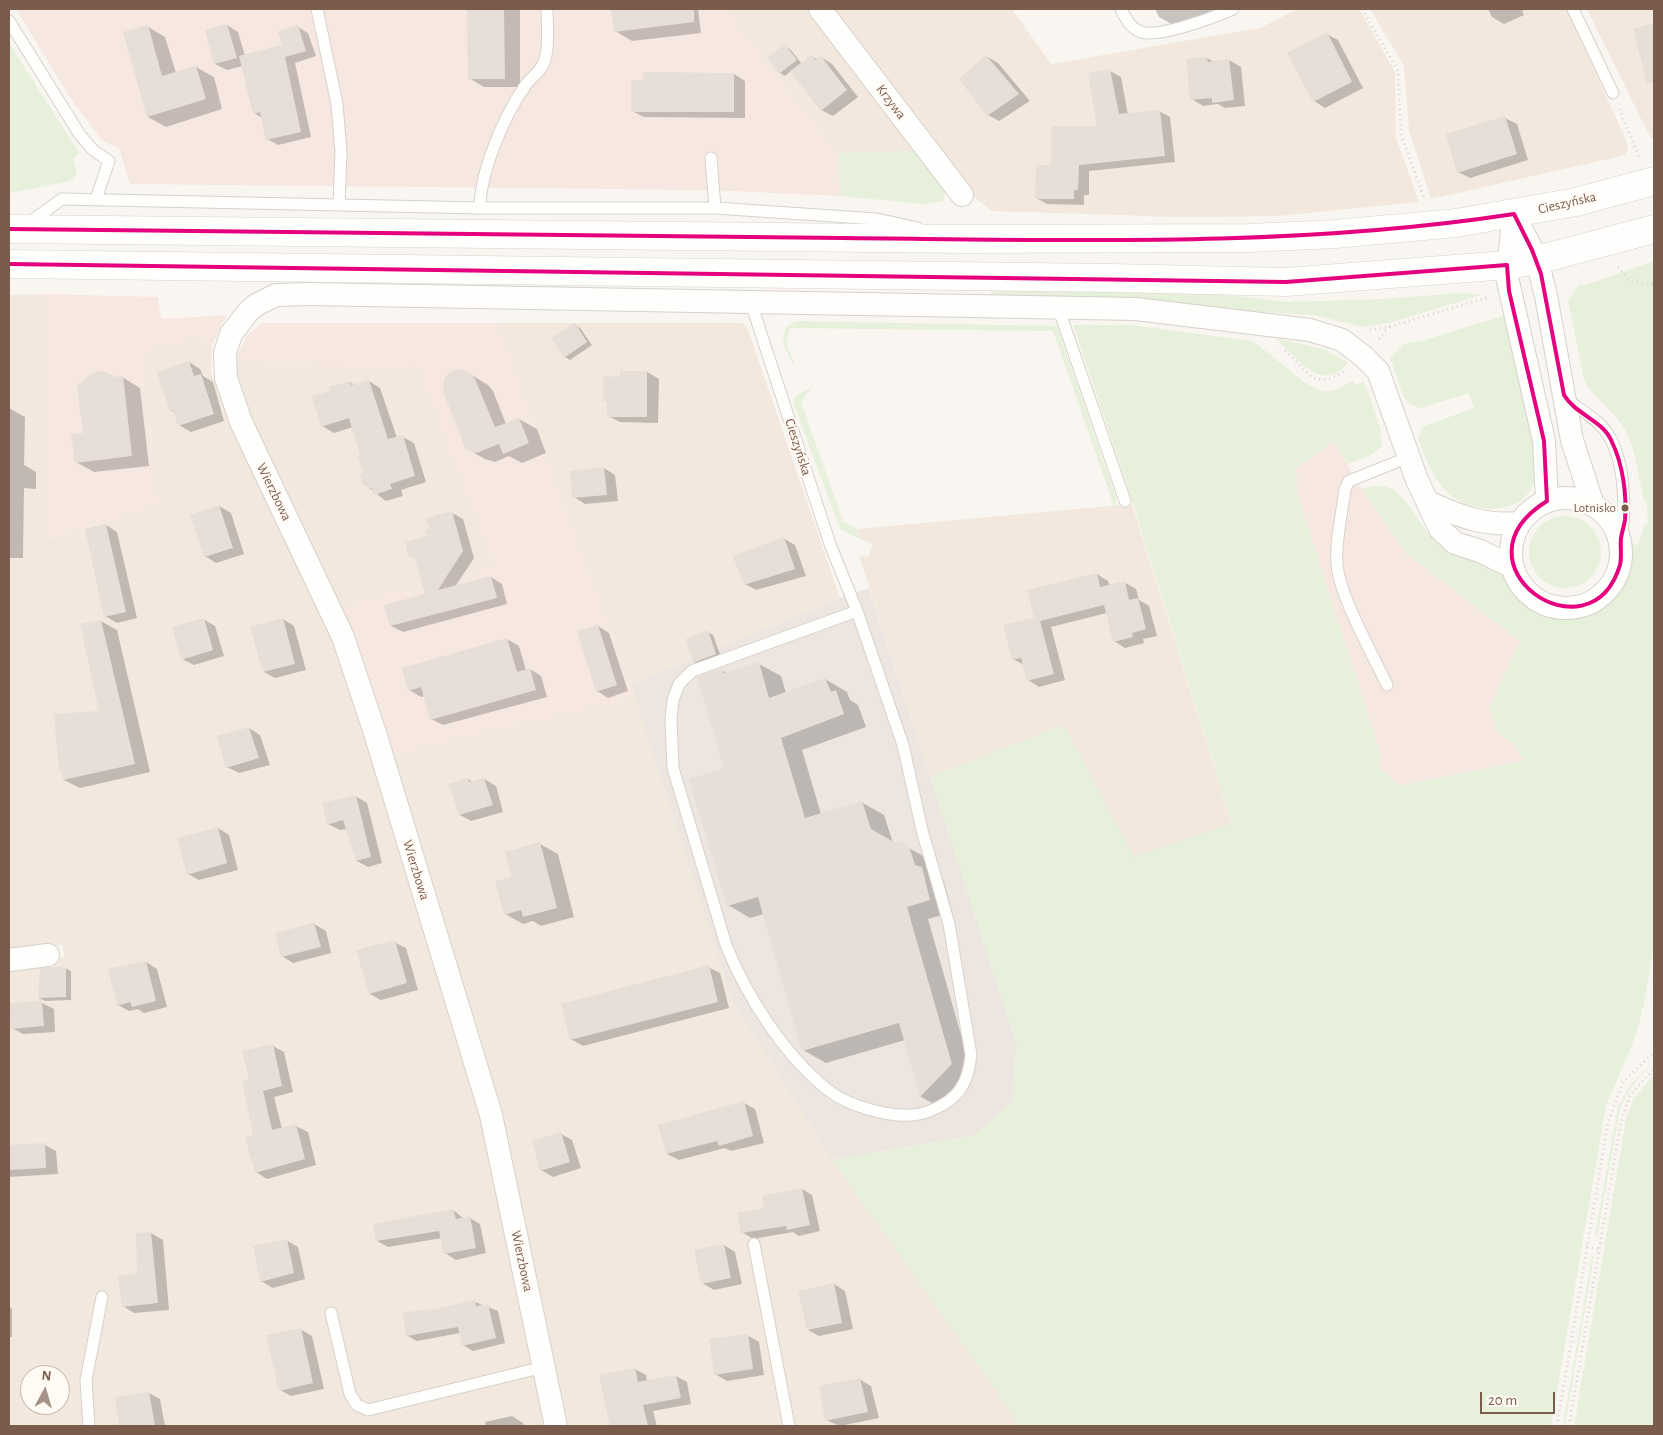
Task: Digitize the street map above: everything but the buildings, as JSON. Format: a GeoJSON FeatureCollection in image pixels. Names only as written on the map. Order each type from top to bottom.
{"type":"FeatureCollection","features":[{"type":"Feature","properties":{"kind":"main road","name":"Cieszyńska"},"geometry":{"type":"LineString","coordinates":[[14,229],[968,238],[1282,237],[1456,223],[1576,202],[1654,181]]}},
{"type":"Feature","properties":{"kind":"main road"},"geometry":{"type":"LineString","coordinates":[[9,264],[1286,282],[1507,265],[1537,260],[1654,228]]}},
{"type":"Feature","properties":{"kind":"street","name":"Krzywa"},"geometry":{"type":"LineString","coordinates":[[820,9],[962,195]]}},
{"type":"Feature","properties":{"kind":"street"},"geometry":{"type":"LineString","coordinates":[[1514,214],[1537,260],[1572,440],[1593,505]]}},
{"type":"Feature","properties":{"kind":"street"},"geometry":{"type":"LineString","coordinates":[[1514,214],[1507,265],[1509,291],[1544,442],[1547,501]]}},
{"type":"Feature","properties":{"kind":"street","name":"Wierzbowa"},"geometry":{"type":"LineString","coordinates":[[556,1426],[488,1106],[375,734],[343,636],[240,422],[226,378],[224,353],[231,334],[256,305],[276,295],[751,303]]}},
{"type":"Feature","properties":{"kind":"street"},"geometry":{"type":"LineString","coordinates":[[751,303],[1058,306],[1136,309],[1301,328],[1336,338],[1363,356],[1378,371],[1409,457],[1440,529],[1455,543],[1513,567]]}},
{"type":"Feature","properties":{"kind":"street"},"geometry":{"type":"LineString","coordinates":[[1563,498],[1578,499],[1593,505],[1606,514],[1615,527],[1622,552],[1617,574],[1604,593],[1585,605],[1563,607],[1541,601],[1524,587],[1513,567],[1511,552],[1514,536],[1520,523],[1532,510],[1547,501],[1563,498]]}},
{"type":"Feature","properties":{"kind":"street"},"geometry":{"type":"LineString","coordinates":[[1428,502],[1476,522],[1500,525],[1520,523]]}},
{"type":"Feature","properties":{"kind":"street"},"geometry":{"type":"LineString","coordinates":[[9,960],[48,955]]}},
{"type":"Feature","properties":{"kind":"lane"},"geometry":{"type":"LineString","coordinates":[[316,9],[337,104],[341,152],[339,205]]}},
{"type":"Feature","properties":{"kind":"lane"},"geometry":{"type":"LineString","coordinates":[[480,208],[480,195],[493,146],[526,85],[539,74],[546,56],[547,9]]}},
{"type":"Feature","properties":{"kind":"lane"},"geometry":{"type":"LineString","coordinates":[[1121,9],[1132,27],[1148,34],[1212,17],[1234,9]]}},
{"type":"Feature","properties":{"kind":"lane"},"geometry":{"type":"LineString","coordinates":[[1573,9],[1613,93]]}},
{"type":"Feature","properties":{"kind":"lane"},"geometry":{"type":"LineString","coordinates":[[9,21],[80,135],[93,150],[109,161],[96,199]]}},
{"type":"Feature","properties":{"kind":"lane"},"geometry":{"type":"LineString","coordinates":[[711,158],[715,208]]}},
{"type":"Feature","properties":{"kind":"lane"},"geometry":{"type":"LineString","coordinates":[[14,229],[62,199],[96,199],[480,208],[715,208],[876,219],[968,238]]}},
{"type":"Feature","properties":{"kind":"lane","name":"Cieszyńska"},"geometry":{"type":"LineString","coordinates":[[751,303],[830,544],[857,611],[903,745],[922,830],[949,924],[971,1055],[969,1075],[961,1089],[940,1107],[922,1114],[902,1116],[852,1104],[829,1091],[795,1059],[746,989],[736,970],[726,945],[673,768],[671,719],[673,700],[679,684],[692,671],[857,611]]}},
{"type":"Feature","properties":{"kind":"lane"},"geometry":{"type":"LineString","coordinates":[[1058,306],[1125,502]]}},
{"type":"Feature","properties":{"kind":"lane"},"geometry":{"type":"LineString","coordinates":[[1565,398],[1607,432],[1614,448],[1622,480],[1625,505],[1625,522],[1620,542]]}},
{"type":"Feature","properties":{"kind":"lane"},"geometry":{"type":"LineString","coordinates":[[1387,685],[1348,603],[1337,566],[1338,550],[1345,489],[1349,481],[1409,457]]}},
{"type":"Feature","properties":{"kind":"lane"},"geometry":{"type":"LineString","coordinates":[[754,1244],[789,1426]]}},
{"type":"Feature","properties":{"kind":"lane"},"geometry":{"type":"LineString","coordinates":[[89,1426],[86,1380],[102,1297]]}},
{"type":"Feature","properties":{"kind":"lane"},"geometry":{"type":"LineString","coordinates":[[331,1313],[350,1394],[357,1405],[368,1410],[544,1367]]}},
{"type":"Feature","properties":{"kind":"path"},"geometry":{"type":"LineString","coordinates":[[1362,9],[1398,71],[1401,135],[1428,208]]}},
{"type":"Feature","properties":{"kind":"path"},"geometry":{"type":"LineString","coordinates":[[1613,93],[1639,157]]}},
{"type":"Feature","properties":{"kind":"path"},"geometry":{"type":"LineString","coordinates":[[1618,267],[1631,281],[1654,285]]}},
{"type":"Feature","properties":{"kind":"path"},"geometry":{"type":"LineString","coordinates":[[1654,1013],[1654,1034]]}},
{"type":"Feature","properties":{"kind":"path"},"geometry":{"type":"LineString","coordinates":[[1557,1426],[1613,1106],[1623,1082],[1654,1052]]}},
{"type":"Feature","properties":{"kind":"path"},"geometry":{"type":"LineString","coordinates":[[1569,1426],[1625,1108],[1630,1095],[1654,1069]]}},
{"type":"Feature","properties":{"kind":"path"},"geometry":{"type":"LineString","coordinates":[[1587,1247],[1600,1249]]}},
{"type":"Feature","properties":{"kind":"shaded area"},"geometry":{"type":"Polygon","coordinates":[[[16,9],[727,9],[769,66],[839,153],[840,196],[732,191],[617,189],[130,184],[119,148],[102,140],[94,130],[69,96],[16,9]]]}},
{"type":"Feature","properties":{"kind":"shaded area"},"geometry":{"type":"Polygon","coordinates":[[[727,9],[806,9],[914,151],[839,153],[769,66],[727,9]]]}},
{"type":"Feature","properties":{"kind":"shaded area"},"geometry":{"type":"Polygon","coordinates":[[[826,9],[1012,9],[1051,64],[1260,28],[1298,9],[1359,9],[1395,72],[1396,138],[1419,202],[1278,216],[1181,217],[992,211],[969,193],[826,9]]]}},
{"type":"Feature","properties":{"kind":"shaded area"},"geometry":{"type":"Polygon","coordinates":[[[1370,9],[1567,9],[1628,145],[1626,155],[1431,199],[1409,130],[1404,66],[1370,9]]]}},
{"type":"Feature","properties":{"kind":"shaded area"},"geometry":{"type":"Polygon","coordinates":[[[1587,9],[1654,9],[1654,138],[1651,138],[1643,123],[1587,9]]]}},
{"type":"Feature","properties":{"kind":"shaded area"},"geometry":{"type":"Polygon","coordinates":[[[44,294],[47,540],[159,505],[142,353],[195,339],[212,345],[211,372],[234,426],[335,640],[483,1116],[547,1426],[9,1426],[9,967],[64,957],[63,945],[9,953],[9,295],[44,294]]]}},
{"type":"Feature","properties":{"kind":"shaded area"},"geometry":{"type":"Polygon","coordinates":[[[44,294],[158,297],[161,319],[227,315],[212,345],[195,339],[142,353],[159,505],[46,540],[44,294]]]}},
{"type":"Feature","properties":{"kind":"shaded area"},"geometry":{"type":"Polygon","coordinates":[[[262,323],[498,323],[636,698],[391,755],[337,607],[494,566],[417,367],[235,365],[247,335],[262,323]]]}},
{"type":"Feature","properties":{"kind":"shaded area"},"geometry":{"type":"Polygon","coordinates":[[[498,323],[742,323],[747,327],[840,598],[631,684],[498,323]]]}},
{"type":"Feature","properties":{"kind":"shaded area"},"geometry":{"type":"Polygon","coordinates":[[[235,365],[417,367],[494,566],[337,607],[248,420],[236,383],[235,365]]]}},
{"type":"Feature","properties":{"kind":"shaded area"},"geometry":{"type":"Polygon","coordinates":[[[1334,441],[1361,489],[1407,554],[1520,641],[1489,708],[1497,731],[1516,747],[1524,761],[1398,786],[1387,773],[1379,769],[1380,753],[1297,493],[1296,468],[1334,441]]]}},
{"type":"Feature","properties":{"kind":"shaded area"},"geometry":{"type":"Polygon","coordinates":[[[1132,504],[1232,824],[1134,858],[1064,725],[930,777],[859,555],[868,557],[873,544],[860,539],[857,529],[1132,504]]]}},
{"type":"Feature","properties":{"kind":"shaded area"},"geometry":{"type":"Polygon","coordinates":[[[869,588],[1017,1045],[1012,1102],[973,1136],[832,1160],[732,1000],[631,684],[840,598],[869,588]]]}},
{"type":"Feature","properties":{"kind":"shaded area"},"geometry":{"type":"Polygon","coordinates":[[[636,698],[732,1000],[832,1160],[1007,1406],[1017,1426],[562,1426],[391,755],[636,698]]]}},
{"type":"Feature","properties":{"kind":"green space"},"geometry":{"type":"Polygon","coordinates":[[[9,43],[79,153],[73,159],[77,174],[70,181],[9,193],[9,43]]]}},
{"type":"Feature","properties":{"kind":"green space"},"geometry":{"type":"Polygon","coordinates":[[[914,151],[947,188],[943,201],[923,204],[840,196],[839,153],[914,151]]]}},
{"type":"Feature","properties":{"kind":"green space"},"geometry":{"type":"Polygon","coordinates":[[[1654,261],[1654,948],[1638,1027],[1606,1106],[1551,1426],[1017,1426],[1007,1406],[832,1160],[973,1136],[1012,1102],[1017,1045],[930,777],[1064,725],[1134,857],[1232,823],[1129,491],[1073,325],[1131,325],[1251,341],[1302,380],[1322,391],[1334,390],[1352,381],[1356,385],[1364,381],[1380,428],[1382,446],[1371,455],[1347,464],[1334,441],[1296,468],[1297,493],[1380,753],[1379,769],[1387,773],[1398,786],[1524,761],[1516,747],[1497,731],[1489,708],[1520,641],[1407,554],[1361,489],[1381,486],[1393,490],[1405,501],[1427,532],[1440,545],[1447,550],[1496,568],[1523,603],[1537,613],[1547,617],[1570,619],[1593,612],[1603,606],[1611,599],[1623,581],[1628,568],[1629,547],[1631,544],[1638,545],[1645,524],[1648,523],[1647,503],[1644,500],[1634,453],[1624,428],[1584,380],[1568,301],[1577,287],[1582,284],[1583,286],[1654,261]]]}},
{"type":"Feature","properties":{"kind":"green space"},"geometry":{"type":"Polygon","coordinates":[[[991,288],[1176,290],[1289,302],[1383,299],[1463,293],[1481,295],[1393,322],[1364,327],[1313,315],[1227,310],[1134,299],[991,296],[991,288]]]}},
{"type":"Feature","properties":{"kind":"green space"},"geometry":{"type":"Polygon","coordinates":[[[1506,315],[1517,354],[1538,470],[1530,490],[1521,500],[1512,505],[1492,509],[1471,506],[1461,502],[1445,490],[1440,485],[1426,459],[1418,439],[1422,427],[1474,408],[1469,393],[1421,408],[1414,406],[1404,396],[1390,359],[1403,344],[1425,340],[1506,315]]]}},
{"type":"Feature","properties":{"kind":"green space"},"geometry":{"type":"Polygon","coordinates":[[[795,321],[1057,326],[1116,498],[1116,506],[1114,506],[1053,331],[790,328],[786,343],[795,364],[793,365],[783,343],[785,329],[795,321]]]}},
{"type":"Feature","properties":{"kind":"green space"},"geometry":{"type":"Polygon","coordinates":[[[1275,338],[1324,349],[1348,363],[1338,372],[1328,375],[1318,374],[1300,363],[1275,338]]]}},
{"type":"Feature","properties":{"kind":"green space"},"geometry":{"type":"Polygon","coordinates":[[[813,386],[801,402],[843,521],[857,529],[860,539],[840,529],[793,402],[796,396],[813,386]]]}},
{"type":"Feature","properties":{"kind":"green space"},"geometry":{"type":"Polygon","coordinates":[[[1565,516],[1579,519],[1591,526],[1598,538],[1601,552],[1598,566],[1591,578],[1579,585],[1565,588],[1551,585],[1539,578],[1532,566],[1529,552],[1532,538],[1539,526],[1551,519],[1565,516]]]}},
{"type":"Feature","properties":{"kind":"green space"},"geometry":{"type":"Polygon","coordinates":[[[1654,1062],[1632,1086],[1620,1108],[1597,1237],[1595,1236],[1618,1107],[1630,1085],[1654,1062]]]}},
{"type":"Feature","properties":{"kind":"green space"},"geometry":{"type":"Polygon","coordinates":[[[1654,1075],[1654,1426],[1574,1426],[1626,1119],[1634,1098],[1654,1075]]]}},
{"type":"Feature","properties":{"kind":"green space"},"geometry":{"type":"Polygon","coordinates":[[[1592,1256],[1594,1256],[1565,1426],[1563,1426],[1592,1256]]]}},
{"type":"Feature","properties":{"kind":"transit line"},"geometry":{"type":"LineString","coordinates":[[9,229],[1010,240],[1179,240],[1347,232],[1431,225],[1514,214],[1532,250],[1541,274],[1564,395],[1575,408],[1608,434],[1619,460],[1625,500],[1625,520],[1621,538],[1621,562],[1604,593],[1582,606],[1557,605],[1534,594],[1518,575],[1512,552],[1520,526],[1547,501],[1544,441],[1509,291],[1507,265],[1286,282],[9,264]]}},
{"type":"Feature","properties":{"kind":"place","name":"Lotnisko"},"geometry":{"type":"Point","coordinates":[1625,508]}}]}
